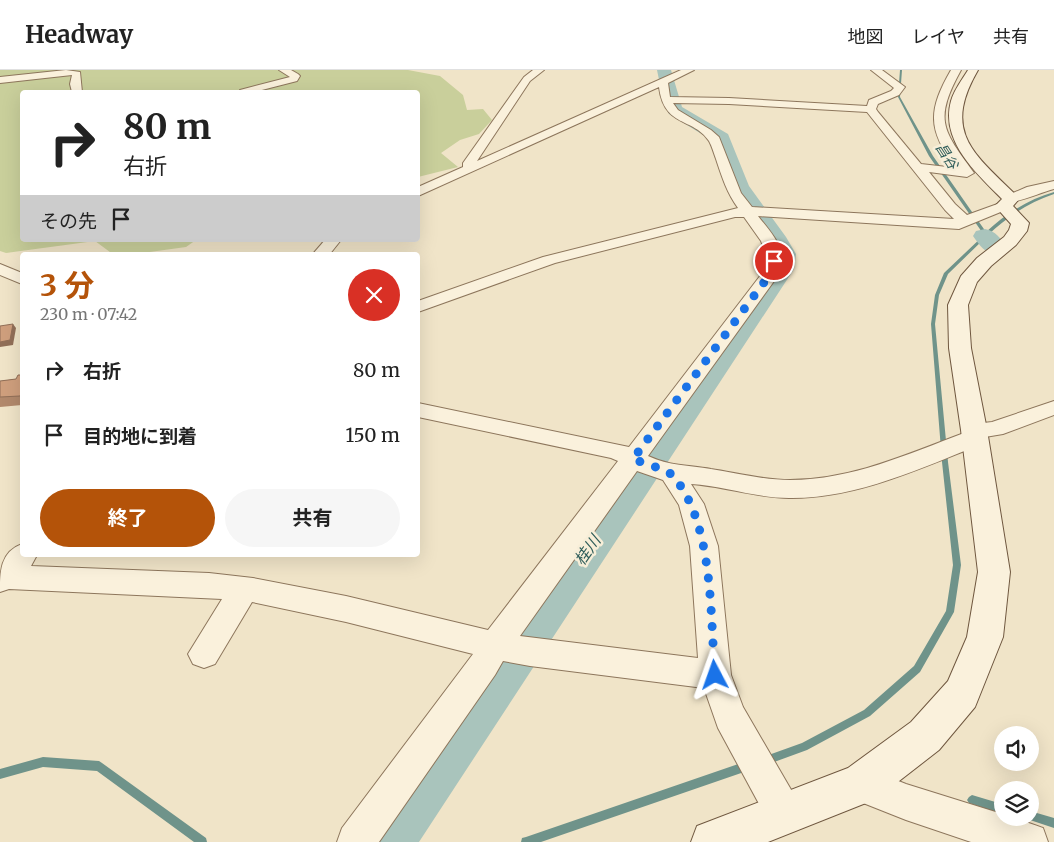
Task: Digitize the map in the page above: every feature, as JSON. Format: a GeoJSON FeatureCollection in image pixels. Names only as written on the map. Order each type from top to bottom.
{"type":"FeatureCollection","features":[{"type":"Feature","properties":{"kind":"street"},"geometry":{"type":"LineString","coordinates":[[251,90],[294,78],[295,76],[284,70]]}},
{"type":"Feature","properties":{"kind":"street"},"geometry":{"type":"LineString","coordinates":[[469,168],[469,163],[527,79],[539,70]]}},
{"type":"Feature","properties":{"kind":"street"},"geometry":{"type":"LineString","coordinates":[[420,191],[689,70]]}},
{"type":"Feature","properties":{"kind":"street"},"geometry":{"type":"LineString","coordinates":[[871,109],[876,100],[895,93],[900,88],[876,70]]}},
{"type":"Feature","properties":{"kind":"street"},"geometry":{"type":"LineString","coordinates":[[917,167],[967,173],[943,139],[938,122],[942,95],[956,70]]}},
{"type":"Feature","properties":{"kind":"street"},"geometry":{"type":"LineString","coordinates":[[713,842],[861,784],[925,736],[962,694],[985,637],[994,572],[960,348],[958,305],[968,280],[984,262],[1014,236],[1018,231],[1020,223],[970,154],[956,128],[957,101],[973,70]]}},
{"type":"Feature","properties":{"kind":"street"},"geometry":{"type":"LineString","coordinates":[[0,80],[73,72],[77,74],[75,84],[76,90]]}},
{"type":"Feature","properties":{"kind":"street"},"geometry":{"type":"LineString","coordinates":[[356,842],[484,665],[495,645],[653,467],[768,277],[774,261],[773,252],[769,242],[734,193],[715,140],[710,134],[669,108],[662,82]]}},
{"type":"Feature","properties":{"kind":"street"},"geometry":{"type":"LineString","coordinates":[[666,100],[729,101],[871,109],[917,167],[965,221]]}},
{"type":"Feature","properties":{"kind":"street"},"geometry":{"type":"LineString","coordinates":[[420,306],[549,260],[747,211],[794,212],[959,224],[1032,190],[1054,185]]}},
{"type":"Feature","properties":{"kind":"street"},"geometry":{"type":"LineString","coordinates":[[323,252],[331,242]]}},
{"type":"Feature","properties":{"kind":"street"},"geometry":{"type":"LineString","coordinates":[[0,269],[20,278]]}},
{"type":"Feature","properties":{"kind":"street"},"geometry":{"type":"LineString","coordinates":[[420,410],[618,451],[653,467],[778,489],[811,489],[835,485],[928,456],[974,434],[1054,408]]}},
{"type":"Feature","properties":{"kind":"street"},"geometry":{"type":"LineString","coordinates":[[653,467],[691,504],[704,546],[715,675],[730,716],[784,814]]}},
{"type":"Feature","properties":{"kind":"street"},"geometry":{"type":"LineString","coordinates":[[7,575],[209,585],[244,589],[346,608],[530,652],[715,675]]}},
{"type":"Feature","properties":{"kind":"street"},"geometry":{"type":"LineString","coordinates":[[204,654],[244,589]]}},
{"type":"Feature","properties":{"kind":"street"},"geometry":{"type":"LineString","coordinates":[[861,784],[906,802],[1028,842]]}},
{"type":"Feature","properties":{"kind":"green space"},"geometry":{"type":"Polygon","coordinates":[[[0,70],[408,70],[440,76],[463,95],[467,110],[483,109],[492,120],[479,134],[460,140],[441,153],[458,167],[420,176],[420,90],[20,90],[20,242],[88,242],[6,253],[0,251],[0,70]]]}},
{"type":"Feature","properties":{"kind":"green space"},"geometry":{"type":"Polygon","coordinates":[[[96,242],[193,242],[186,247],[150,252],[110,252],[96,242]]]}},
{"type":"Feature","properties":{"kind":"building"},"geometry":{"type":"Polygon","coordinates":[[[13,324],[10,340],[0,342],[0,326],[13,324]]]}},
{"type":"Feature","properties":{"kind":"building"},"geometry":{"type":"Polygon","coordinates":[[[20,375],[20,396],[0,397],[0,381],[16,379],[20,375]]]}},
{"type":"Feature","properties":{"kind":"waterway","name":"桂川"},"geometry":{"type":"LineString","coordinates":[[384,842],[781,269],[783,254],[777,242],[738,187],[721,138],[675,110],[664,70]]}},
{"type":"Feature","properties":{"kind":"waterway","name":"昌谷"},"geometry":{"type":"LineString","coordinates":[[901,70],[899,97],[931,156],[986,235]]}},
{"type":"Feature","properties":{"kind":"waterway"},"geometry":{"type":"LineString","coordinates":[[986,235],[1008,216],[1038,198],[1054,193]]}},
{"type":"Feature","properties":{"kind":"waterway"},"geometry":{"type":"LineString","coordinates":[[766,760],[804,747],[867,713],[917,669],[950,612],[957,565],[945,462],[933,324],[937,295],[946,273],[986,235]]}},
{"type":"Feature","properties":{"kind":"waterway","name":"昌谷"},"geometry":{"type":"LineString","coordinates":[[986,235],[994,247]]}},
{"type":"Feature","properties":{"kind":"waterway","name":"昌谷"},"geometry":{"type":"LineString","coordinates":[[985,236],[994,247]]}},
{"type":"Feature","properties":{"kind":"waterway"},"geometry":{"type":"LineString","coordinates":[[0,774],[43,762],[99,766],[202,842]]}},
{"type":"Feature","properties":{"kind":"waterway"},"geometry":{"type":"LineString","coordinates":[[526,842],[747,766]]}},
{"type":"Feature","properties":{"kind":"waterway"},"geometry":{"type":"LineString","coordinates":[[972,800],[994,807]]}},
{"type":"Feature","properties":{"kind":"waterway"},"geometry":{"type":"LineString","coordinates":[[1039,819],[1054,823]]}},
{"type":"Feature","properties":{"kind":"route"},"geometry":{"type":"LineString","coordinates":[[715,675],[704,546],[691,504],[671,473],[633,459],[768,277],[774,261]]}}]}
